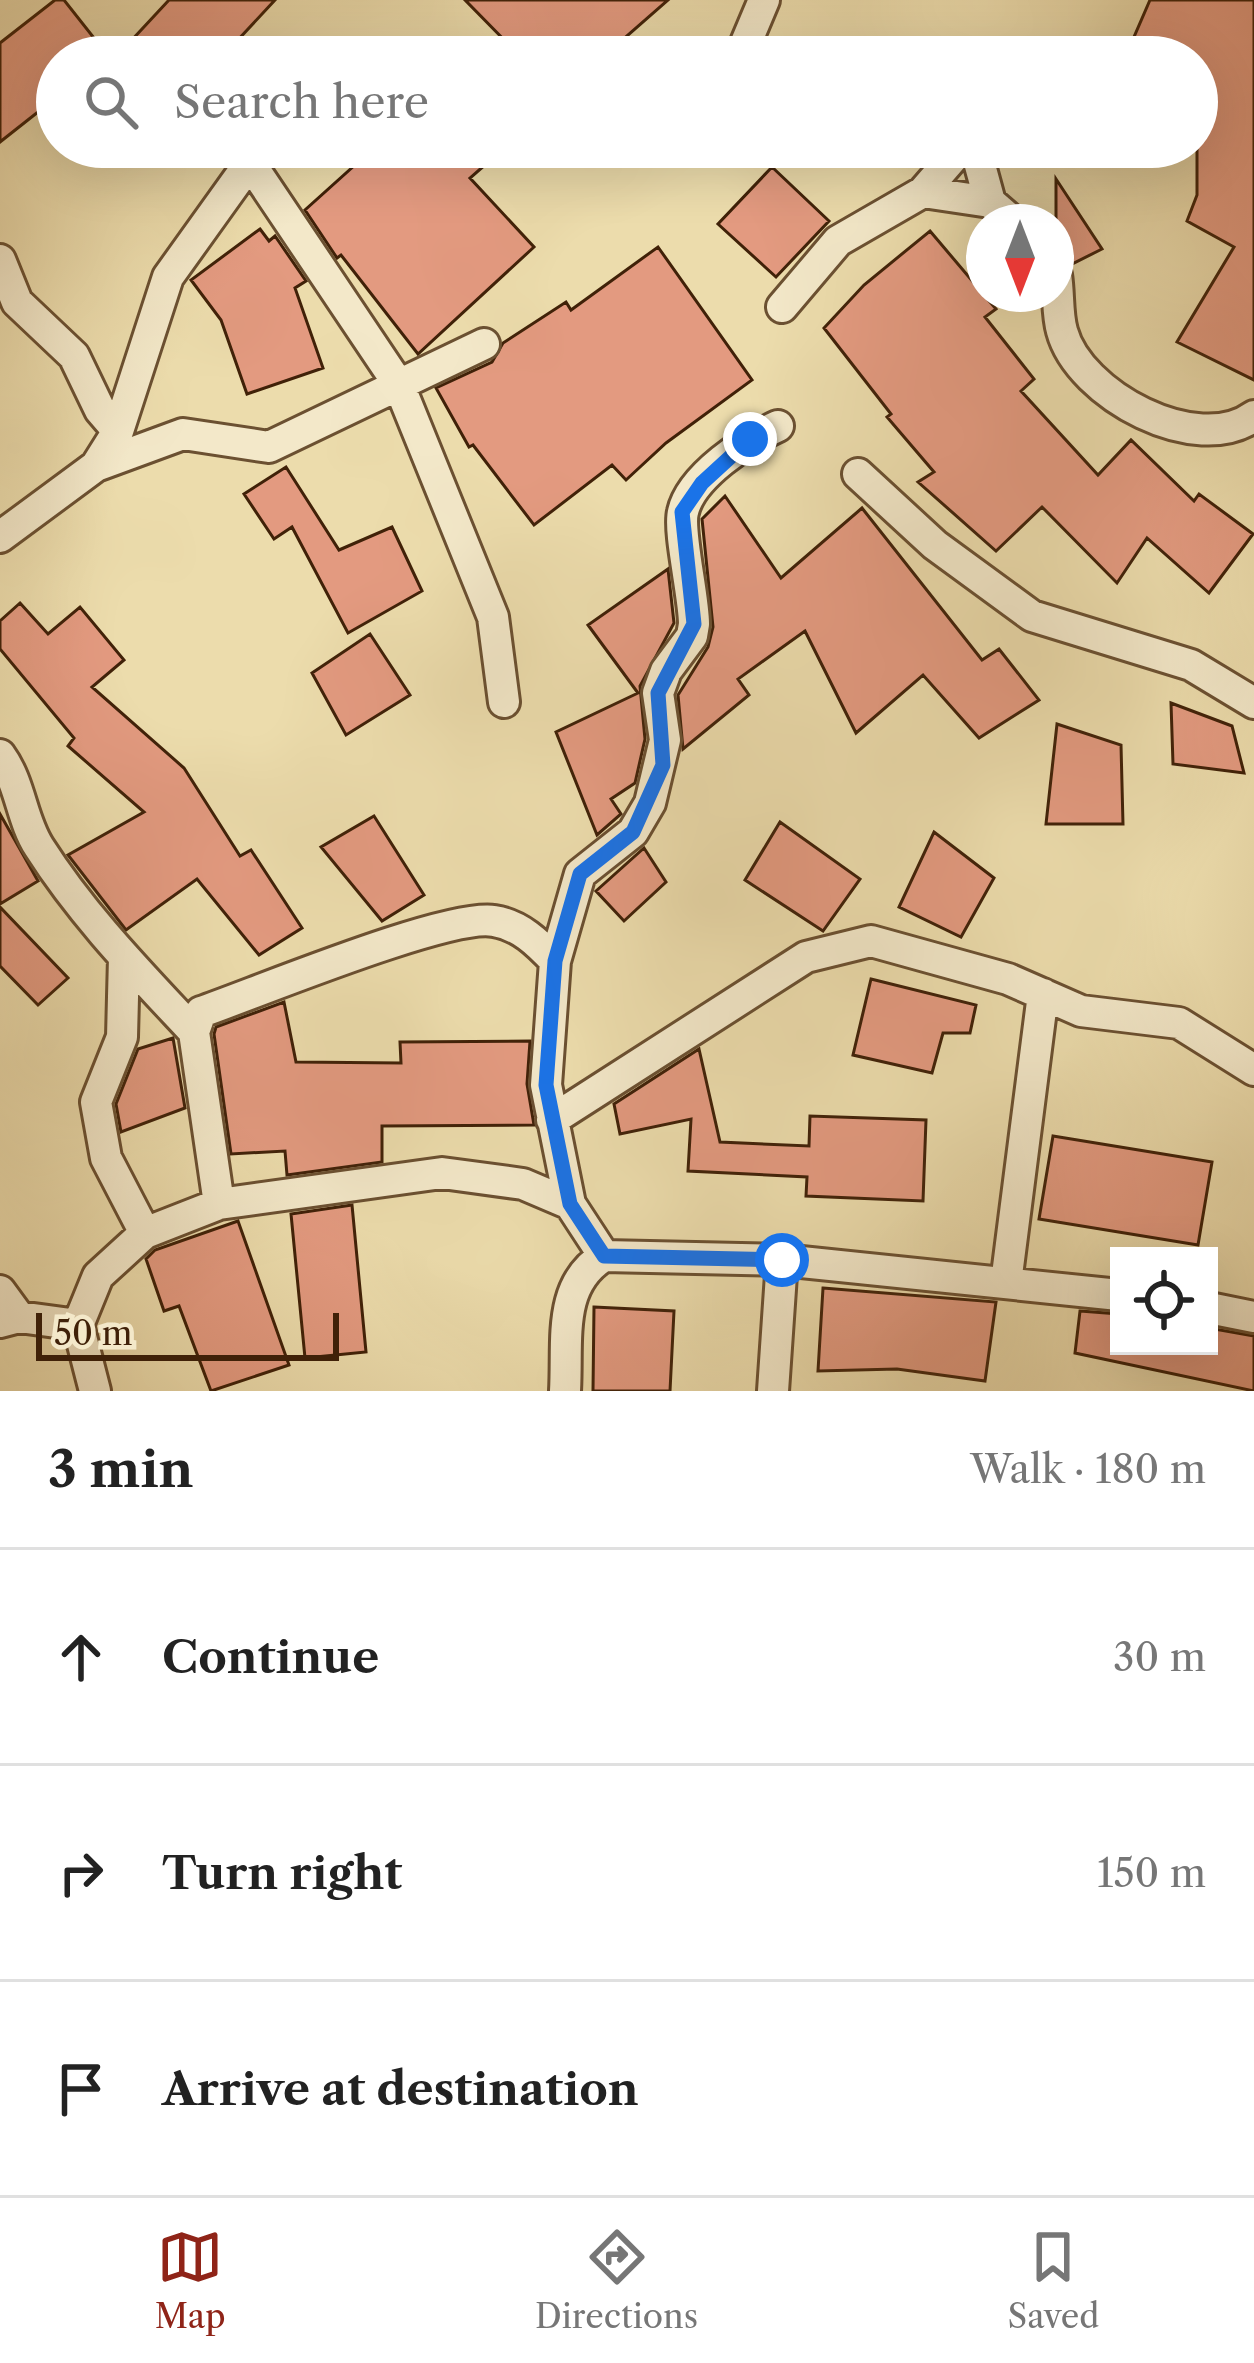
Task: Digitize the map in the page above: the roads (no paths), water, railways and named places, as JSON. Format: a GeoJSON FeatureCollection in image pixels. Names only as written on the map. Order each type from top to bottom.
{"type":"FeatureCollection","features":[{"type":"Feature","properties":{"kind":"street"},"geometry":{"type":"LineString","coordinates":[[749,36],[764,0]]}},
{"type":"Feature","properties":{"kind":"street"},"geometry":{"type":"LineString","coordinates":[[96,466],[118,431],[168,277],[246,168]]}},
{"type":"Feature","properties":{"kind":"street"},"geometry":{"type":"LineString","coordinates":[[263,168],[399,385],[493,617],[504,702]]}},
{"type":"Feature","properties":{"kind":"street"},"geometry":{"type":"LineString","coordinates":[[782,307],[838,241],[923,192],[944,168]]}},
{"type":"Feature","properties":{"kind":"street"},"geometry":{"type":"LineString","coordinates":[[983,168],[998,204]]}},
{"type":"Feature","properties":{"kind":"street"},"geometry":{"type":"LineString","coordinates":[[923,192],[970,204]]}},
{"type":"Feature","properties":{"kind":"street"},"geometry":{"type":"LineString","coordinates":[[0,260],[17,302],[74,356],[100,410],[118,431]]}},
{"type":"Feature","properties":{"kind":"street"},"geometry":{"type":"LineString","coordinates":[[1060,312],[1062,334],[1081,364],[1129,408],[1191,430],[1240,426],[1254,416]]}},
{"type":"Feature","properties":{"kind":"street"},"geometry":{"type":"LineString","coordinates":[[0,537],[96,466],[183,434],[269,447],[484,344]]}},
{"type":"Feature","properties":{"kind":"street"},"geometry":{"type":"LineString","coordinates":[[604,1256],[570,1204],[546,1085],[555,961],[580,874],[633,832],[663,765],[658,693],[694,624],[682,512],[702,483],[766,422]]}},
{"type":"Feature","properties":{"kind":"street"},"geometry":{"type":"LineString","coordinates":[[858,474],[935,544],[1032,616],[1190,665],[1254,703]]}},
{"type":"Feature","properties":{"kind":"street"},"geometry":{"type":"LineString","coordinates":[[0,754],[16,778],[35,841],[124,957],[194,1032]]}},
{"type":"Feature","properties":{"kind":"street"},"geometry":{"type":"LineString","coordinates":[[219,1204],[194,1032],[201,1012],[432,931],[492,920],[530,934],[555,961]]}},
{"type":"Feature","properties":{"kind":"street"},"geometry":{"type":"LineString","coordinates":[[553,1120],[806,957],[871,941],[1008,979],[1081,1011],[1178,1023],[1254,1070]]}},
{"type":"Feature","properties":{"kind":"street"},"geometry":{"type":"LineString","coordinates":[[124,957],[122,1037],[96,1102],[106,1158],[145,1233]]}},
{"type":"Feature","properties":{"kind":"street"},"geometry":{"type":"LineString","coordinates":[[1006,1283],[1043,994]]}},
{"type":"Feature","properties":{"kind":"street"},"geometry":{"type":"LineString","coordinates":[[95,1391],[78,1324],[98,1276],[145,1233],[219,1204],[442,1173],[523,1184],[570,1204]]}},
{"type":"Feature","properties":{"kind":"street"},"geometry":{"type":"LineString","coordinates":[[565,1391],[571,1294],[581,1270],[604,1256],[782,1260],[1110,1294]]}},
{"type":"Feature","properties":{"kind":"street"},"geometry":{"type":"LineString","coordinates":[[773,1391],[782,1260]]}},
{"type":"Feature","properties":{"kind":"street"},"geometry":{"type":"LineString","coordinates":[[0,1291],[10,1320],[78,1324]]}},
{"type":"Feature","properties":{"kind":"street"},"geometry":{"type":"LineString","coordinates":[[1218,1310],[1254,1317]]}}]}
